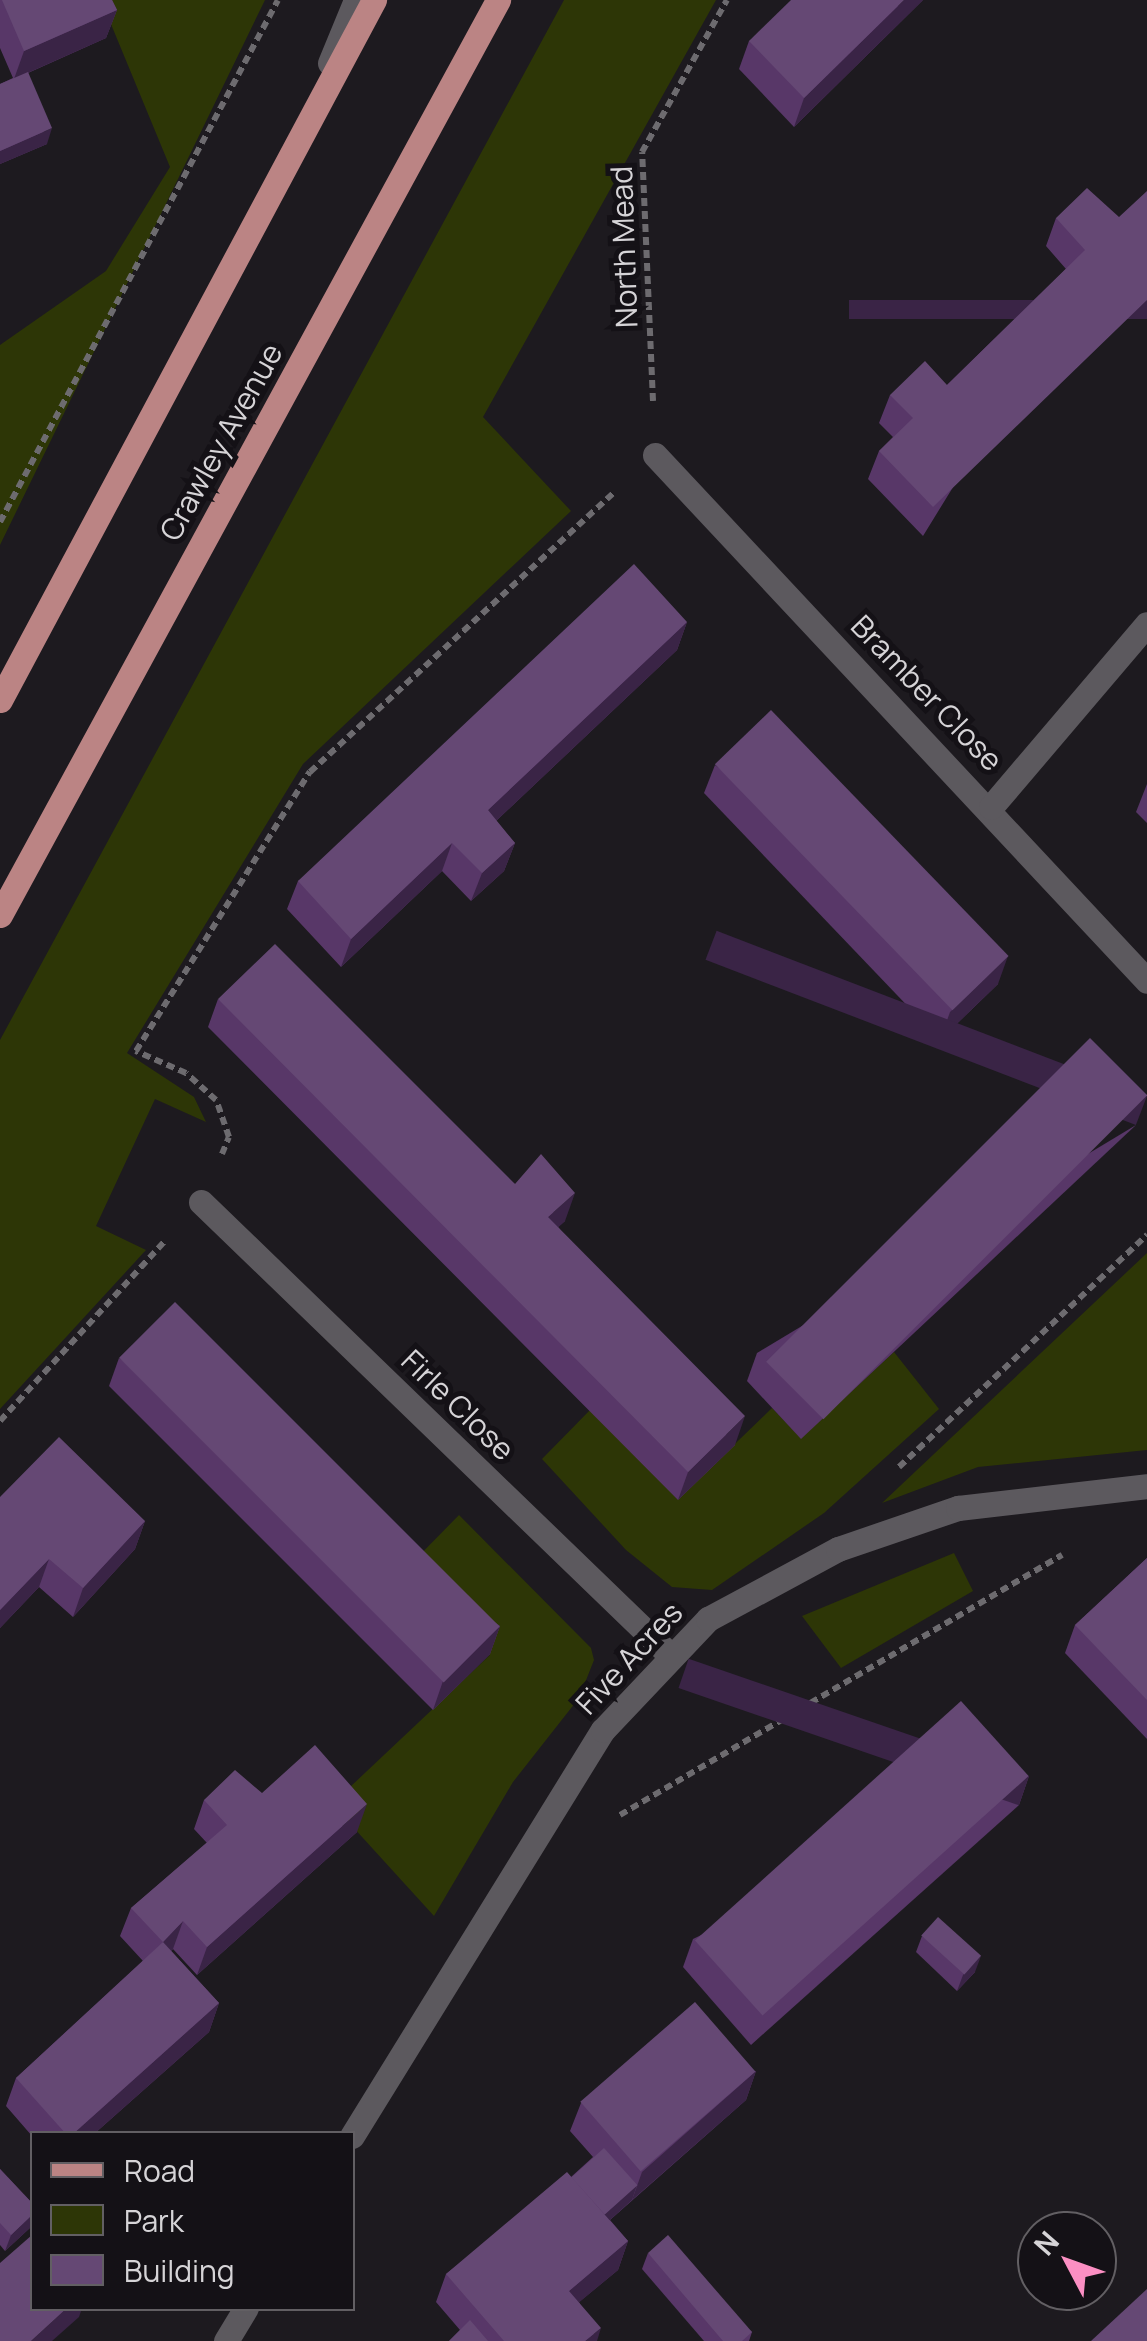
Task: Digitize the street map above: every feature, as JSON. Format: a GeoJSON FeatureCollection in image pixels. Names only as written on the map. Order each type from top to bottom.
{"type":"FeatureCollection","features":[{"type":"Feature","properties":{"kind":"main road"},"geometry":{"type":"LineString","coordinates":[[0,700],[374,0]]}},
{"type":"Feature","properties":{"kind":"main road","name":"Crawley Avenue"},"geometry":{"type":"LineString","coordinates":[[0,915],[498,0]]}},
{"type":"Feature","properties":{"kind":"street"},"geometry":{"type":"LineString","coordinates":[[297,142],[356,0]]}},
{"type":"Feature","properties":{"kind":"street","name":"Bramber Close"},"geometry":{"type":"LineString","coordinates":[[656,455],[991,807],[1147,981]]}},
{"type":"Feature","properties":{"kind":"street"},"geometry":{"type":"LineString","coordinates":[[991,807],[1147,624]]}},
{"type":"Feature","properties":{"kind":"street","name":"Firle Close"},"geometry":{"type":"LineString","coordinates":[[201,1202],[670,1655]]}},
{"type":"Feature","properties":{"kind":"street","name":"Five Acres"},"geometry":{"type":"LineString","coordinates":[[355,2131],[603,1730],[708,1619],[838,1548],[958,1508],[1147,1486]]}},
{"type":"Feature","properties":{"kind":"street"},"geometry":{"type":"LineString","coordinates":[[226,2341],[244,2311]]}},
{"type":"Feature","properties":{"kind":"path"},"geometry":{"type":"LineString","coordinates":[[0,522],[278,0]]}},
{"type":"Feature","properties":{"kind":"path","name":"North Mead"},"geometry":{"type":"LineString","coordinates":[[656,455],[642,152],[727,0]]}},
{"type":"Feature","properties":{"kind":"path"},"geometry":{"type":"LineString","coordinates":[[0,1421],[201,1202],[229,1136],[227,1119],[202,1084],[136,1051],[310,772],[656,455]]}},
{"type":"Feature","properties":{"kind":"path"},"geometry":{"type":"LineString","coordinates":[[891,1474],[1147,1235]]}},
{"type":"Feature","properties":{"kind":"path"},"geometry":{"type":"LineString","coordinates":[[614,1818],[1078,1545]]}},
{"type":"Feature","properties":{"kind":"green space"},"geometry":{"type":"Polygon","coordinates":[[[101,0],[265,0],[0,545],[0,345],[106,271],[170,167],[101,0]]]}},
{"type":"Feature","properties":{"kind":"green space"},"geometry":{"type":"Polygon","coordinates":[[[564,0],[716,0],[483,417],[571,511],[303,764],[127,1053],[194,1097],[206,1122],[155,1099],[96,1226],[146,1250],[0,1409],[0,1040],[564,0]]]}},
{"type":"Feature","properties":{"kind":"green space"},"geometry":{"type":"Polygon","coordinates":[[[1147,1253],[1147,1450],[978,1467],[882,1503],[1147,1253]]]}},
{"type":"Feature","properties":{"kind":"green space"},"geometry":{"type":"Polygon","coordinates":[[[894,1352],[939,1409],[824,1513],[712,1590],[672,1587],[626,1550],[542,1459],[590,1410],[678,1499],[772,1408],[801,1438],[894,1352]]]}},
{"type":"Feature","properties":{"kind":"green space"},"geometry":{"type":"Polygon","coordinates":[[[459,1515],[591,1648],[594,1660],[579,1698],[513,1782],[434,1916],[332,1804],[490,1655],[404,1571],[459,1515]]]}},
{"type":"Feature","properties":{"kind":"green space"},"geometry":{"type":"Polygon","coordinates":[[[954,1553],[973,1591],[841,1668],[802,1616],[954,1553]]]}},
{"type":"Feature","properties":{"kind":"building"},"geometry":{"type":"Polygon","coordinates":[[[2,0],[112,0],[117,10],[24,51],[2,0]]]}},
{"type":"Feature","properties":{"kind":"building"},"geometry":{"type":"Polygon","coordinates":[[[791,0],[904,0],[804,98],[749,41],[791,0]]]}},
{"type":"Feature","properties":{"kind":"building"},"geometry":{"type":"Polygon","coordinates":[[[28,72],[52,128],[0,151],[0,84],[28,72]]]}},
{"type":"Feature","properties":{"kind":"building"},"geometry":{"type":"Polygon","coordinates":[[[1087,188],[1119,217],[1147,191],[1147,300],[933,507],[879,451],[913,418],[890,395],[925,361],[947,385],[1085,250],[1056,218],[1087,188]]]}},
{"type":"Feature","properties":{"kind":"building"},"geometry":{"type":"Polygon","coordinates":[[[634,564],[687,622],[488,810],[515,843],[482,873],[452,843],[351,939],[298,881],[634,564]]]}},
{"type":"Feature","properties":{"kind":"building"},"geometry":{"type":"Polygon","coordinates":[[[771,710],[1009,956],[952,1010],[715,764],[771,710]]]}},
{"type":"Feature","properties":{"kind":"building"},"geometry":{"type":"Polygon","coordinates":[[[275,944],[515,1184],[541,1154],[575,1193],[548,1217],[745,1416],[688,1472],[218,999],[275,944]]]}},
{"type":"Feature","properties":{"kind":"building"},"geometry":{"type":"Polygon","coordinates":[[[1090,1038],[1147,1096],[823,1419],[766,1362],[1090,1038]]]}},
{"type":"Feature","properties":{"kind":"building"},"geometry":{"type":"Polygon","coordinates":[[[175,1302],[500,1627],[444,1682],[119,1358],[175,1302]]]}},
{"type":"Feature","properties":{"kind":"building"},"geometry":{"type":"Polygon","coordinates":[[[59,1437],[145,1521],[83,1588],[49,1559],[0,1610],[0,1497],[59,1437]]]}},
{"type":"Feature","properties":{"kind":"building"},"geometry":{"type":"Polygon","coordinates":[[[1147,1558],[1147,1700],[1075,1625],[1147,1558]]]}},
{"type":"Feature","properties":{"kind":"building"},"geometry":{"type":"Polygon","coordinates":[[[961,1701],[1029,1776],[763,2016],[695,1941],[961,1701]]]}},
{"type":"Feature","properties":{"kind":"building"},"geometry":{"type":"Polygon","coordinates":[[[315,1745],[367,1804],[207,1947],[183,1921],[163,1942],[131,1908],[227,1825],[204,1800],[235,1770],[262,1793],[315,1745]]]}},
{"type":"Feature","properties":{"kind":"building"},"geometry":{"type":"Polygon","coordinates":[[[938,1917],[981,1956],[964,1974],[921,1936],[938,1917]]]}},
{"type":"Feature","properties":{"kind":"building"},"geometry":{"type":"Polygon","coordinates":[[[163,1942],[219,2003],[76,2131],[63,2131],[16,2078],[163,1942]]]}},
{"type":"Feature","properties":{"kind":"building"},"geometry":{"type":"Polygon","coordinates":[[[695,2002],[755,2071],[641,2171],[580,2102],[695,2002]]]}},
{"type":"Feature","properties":{"kind":"building"},"geometry":{"type":"Polygon","coordinates":[[[604,2148],[637,2185],[605,2215],[571,2177],[604,2148]]]}},
{"type":"Feature","properties":{"kind":"building"},"geometry":{"type":"Polygon","coordinates":[[[0,2169],[30,2201],[30,2217],[11,2235],[0,2223],[0,2169]]]}},
{"type":"Feature","properties":{"kind":"building"},"geometry":{"type":"Polygon","coordinates":[[[567,2172],[628,2241],[569,2291],[601,2328],[585,2341],[504,2341],[446,2274],[567,2172]]]}},
{"type":"Feature","properties":{"kind":"building"},"geometry":{"type":"Polygon","coordinates":[[[668,2235],[752,2332],[742,2341],[723,2341],[648,2253],[668,2235]]]}},
{"type":"Feature","properties":{"kind":"building"},"geometry":{"type":"Polygon","coordinates":[[[30,2237],[30,2311],[64,2311],[31,2341],[0,2341],[0,2263],[30,2237]]]}},
{"type":"Feature","properties":{"kind":"building"},"geometry":{"type":"Polygon","coordinates":[[[1147,2289],[1147,2341],[1091,2341],[1147,2289]]]}},
{"type":"Feature","properties":{"kind":"building"},"geometry":{"type":"Polygon","coordinates":[[[470,2320],[488,2341],[449,2341],[470,2320]]]}}]}
